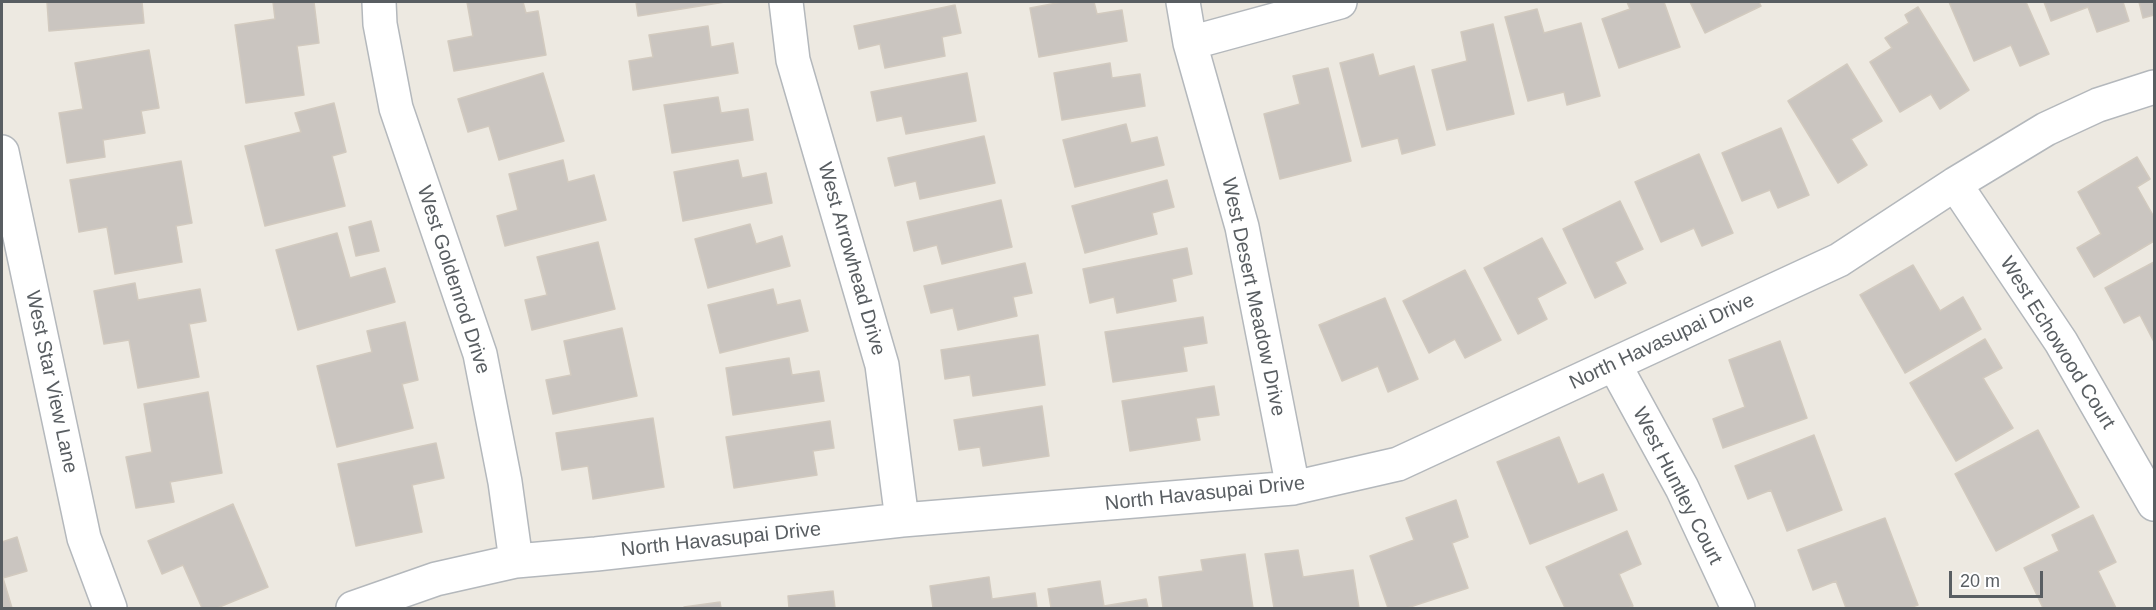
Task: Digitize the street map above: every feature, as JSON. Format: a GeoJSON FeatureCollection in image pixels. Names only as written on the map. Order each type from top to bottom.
{"type":"FeatureCollection","features":[{"type":"Feature","properties":{"kind":"street","name":"West Goldenrod Drive"},"geometry":{"type":"LineString","coordinates":[[379,2],[380,24],[396,108],[480,354],[505,482],[516,561]]}},
{"type":"Feature","properties":{"kind":"street","name":"West Arrowhead Drive"},"geometry":{"type":"LineString","coordinates":[[786,2],[793,60],[882,365],[902,520]]}},
{"type":"Feature","properties":{"kind":"street","name":"West Desert Meadow Drive"},"geometry":{"type":"LineString","coordinates":[[1183,2],[1190,43],[1242,227],[1293,488]]}},
{"type":"Feature","properties":{"kind":"street"},"geometry":{"type":"LineString","coordinates":[[1190,43],[1340,2]]}},
{"type":"Feature","properties":{"kind":"street","name":"North Havasupai Drive"},"geometry":{"type":"LineString","coordinates":[[353,609],[436,579],[516,561],[902,520],[1293,488],[1398,464],[1839,260],[1955,184],[2046,129],[2097,105],[2154,87]]}},
{"type":"Feature","properties":{"kind":"street","name":"West Star View Lane"},"geometry":{"type":"LineString","coordinates":[[2,152],[84,538],[110,609]]}},
{"type":"Feature","properties":{"kind":"street","name":"West Echowood Court"},"geometry":{"type":"LineString","coordinates":[[1955,184],[2061,342],[2154,504]]}},
{"type":"Feature","properties":{"kind":"street","name":"West Huntley Court"},"geometry":{"type":"LineString","coordinates":[[1614,364],[1682,488],[1738,609]]}},
{"type":"Feature","properties":{"kind":"building"},"geometry":{"type":"Polygon","coordinates":[[[47,2],[142,2],[144,23],[49,31],[47,2]]]}},
{"type":"Feature","properties":{"kind":"building"},"geometry":{"type":"Polygon","coordinates":[[[273,2],[314,2],[319,43],[297,46],[304,95],[246,103],[235,25],[275,19],[273,2]]]}},
{"type":"Feature","properties":{"kind":"building"},"geometry":{"type":"Polygon","coordinates":[[[467,2],[523,2],[526,13],[538,11],[546,55],[454,71],[448,41],[473,36],[467,2]]]}},
{"type":"Feature","properties":{"kind":"building"},"geometry":{"type":"Polygon","coordinates":[[[636,2],[725,2],[638,16],[636,2]]]}},
{"type":"Feature","properties":{"kind":"building"},"geometry":{"type":"Polygon","coordinates":[[[1062,2],[1094,2],[1097,14],[1122,10],[1127,41],[1039,57],[1030,8],[1062,2]]]}},
{"type":"Feature","properties":{"kind":"building"},"geometry":{"type":"Polygon","coordinates":[[[1627,2],[1664,2],[1680,47],[1619,68],[1602,19],[1630,9],[1627,2]]]}},
{"type":"Feature","properties":{"kind":"building"},"geometry":{"type":"Polygon","coordinates":[[[1690,2],[1759,2],[1761,6],[1705,33],[1690,2]]]}},
{"type":"Feature","properties":{"kind":"building"},"geometry":{"type":"Polygon","coordinates":[[[1949,2],[2026,2],[2049,54],[2020,66],[2011,45],[1974,61],[1949,2]]]}},
{"type":"Feature","properties":{"kind":"building"},"geometry":{"type":"Polygon","coordinates":[[[2044,2],[2123,2],[2129,21],[2097,32],[2088,7],[2051,21],[2044,2]]]}},
{"type":"Feature","properties":{"kind":"building"},"geometry":{"type":"Polygon","coordinates":[[[2139,2],[2154,2],[2154,15],[2143,18],[2139,2]]]}},
{"type":"Feature","properties":{"kind":"building"},"geometry":{"type":"Polygon","coordinates":[[[955,5],[961,33],[942,37],[945,56],[885,68],[880,44],[859,49],[854,26],[955,5]]]}},
{"type":"Feature","properties":{"kind":"building"},"geometry":{"type":"Polygon","coordinates":[[[1918,7],[1969,90],[1940,109],[1931,94],[1900,112],[1870,62],[1892,48],[1885,38],[1909,23],[1905,15],[1918,7]]]}},
{"type":"Feature","properties":{"kind":"building"},"geometry":{"type":"Polygon","coordinates":[[[1537,9],[1544,33],[1581,23],[1600,96],[1567,105],[1564,92],[1528,101],[1505,17],[1537,9]]]}},
{"type":"Feature","properties":{"kind":"building"},"geometry":{"type":"Polygon","coordinates":[[[1493,24],[1514,114],[1447,130],[1432,70],[1467,61],[1461,32],[1493,24]]]}},
{"type":"Feature","properties":{"kind":"building"},"geometry":{"type":"Polygon","coordinates":[[[708,26],[711,47],[733,43],[738,73],[633,90],[629,61],[653,57],[649,35],[708,26]]]}},
{"type":"Feature","properties":{"kind":"building"},"geometry":{"type":"Polygon","coordinates":[[[149,50],[159,108],[141,111],[145,133],[103,140],[105,157],[67,163],[59,113],[83,109],[75,63],[149,50]]]}},
{"type":"Feature","properties":{"kind":"building"},"geometry":{"type":"Polygon","coordinates":[[[1373,54],[1379,76],[1414,66],[1435,145],[1402,154],[1398,138],[1362,147],[1340,63],[1373,54]]]}},
{"type":"Feature","properties":{"kind":"building"},"geometry":{"type":"Polygon","coordinates":[[[1110,63],[1112,78],[1140,74],[1145,106],[1062,120],[1054,73],[1110,63]]]}},
{"type":"Feature","properties":{"kind":"building"},"geometry":{"type":"Polygon","coordinates":[[[1847,64],[1882,121],[1851,139],[1867,165],[1838,183],[1788,101],[1847,64]]]}},
{"type":"Feature","properties":{"kind":"building"},"geometry":{"type":"Polygon","coordinates":[[[1328,68],[1351,161],[1280,179],[1264,114],[1300,104],[1293,76],[1328,68]]]}},
{"type":"Feature","properties":{"kind":"building"},"geometry":{"type":"Polygon","coordinates":[[[543,73],[564,141],[499,160],[489,126],[468,132],[458,99],[543,73]]]}},
{"type":"Feature","properties":{"kind":"building"},"geometry":{"type":"Polygon","coordinates":[[[967,73],[976,121],[906,134],[902,116],[877,121],[871,92],[967,73]]]}},
{"type":"Feature","properties":{"kind":"building"},"geometry":{"type":"Polygon","coordinates":[[[718,97],[721,113],[748,109],[753,140],[672,153],[664,105],[718,97]]]}},
{"type":"Feature","properties":{"kind":"building"},"geometry":{"type":"Polygon","coordinates":[[[334,103],[346,152],[332,156],[345,206],[265,226],[245,146],[301,132],[295,113],[334,103]]]}},
{"type":"Feature","properties":{"kind":"building"},"geometry":{"type":"Polygon","coordinates":[[[1126,124],[1131,143],[1157,137],[1164,165],[1075,187],[1063,140],[1126,124]]]}},
{"type":"Feature","properties":{"kind":"building"},"geometry":{"type":"Polygon","coordinates":[[[1781,128],[1809,195],[1778,208],[1770,190],[1742,201],[1722,153],[1781,128]]]}},
{"type":"Feature","properties":{"kind":"building"},"geometry":{"type":"Polygon","coordinates":[[[984,136],[995,183],[920,199],[916,181],[895,186],[888,158],[984,136]]]}},
{"type":"Feature","properties":{"kind":"building"},"geometry":{"type":"Polygon","coordinates":[[[1699,154],[1733,233],[1702,246],[1694,228],[1661,242],[1635,182],[1699,154]]]}},
{"type":"Feature","properties":{"kind":"building"},"geometry":{"type":"Polygon","coordinates":[[[2137,157],[2150,179],[2137,187],[2154,217],[2154,241],[2094,277],[2077,248],[2101,234],[2078,192],[2137,157]]]}},
{"type":"Feature","properties":{"kind":"building"},"geometry":{"type":"Polygon","coordinates":[[[563,160],[568,182],[594,175],[606,220],[505,246],[497,216],[518,210],[509,174],[563,160]]]}},
{"type":"Feature","properties":{"kind":"building"},"geometry":{"type":"Polygon","coordinates":[[[738,160],[742,178],[766,173],[772,203],[683,221],[674,172],[738,160]]]}},
{"type":"Feature","properties":{"kind":"building"},"geometry":{"type":"Polygon","coordinates":[[[181,161],[192,223],[176,226],[182,262],[115,274],[107,227],[79,232],[70,180],[181,161]]]}},
{"type":"Feature","properties":{"kind":"building"},"geometry":{"type":"Polygon","coordinates":[[[1167,180],[1174,207],[1152,213],[1157,234],[1085,253],[1072,206],[1167,180]]]}},
{"type":"Feature","properties":{"kind":"building"},"geometry":{"type":"Polygon","coordinates":[[[1001,200],[1012,247],[942,264],[937,245],[914,251],[907,222],[1001,200]]]}},
{"type":"Feature","properties":{"kind":"building"},"geometry":{"type":"Polygon","coordinates":[[[1620,201],[1643,249],[1615,262],[1626,283],[1595,298],[1563,229],[1620,201]]]}},
{"type":"Feature","properties":{"kind":"building"},"geometry":{"type":"Polygon","coordinates":[[[371,221],[379,251],[356,256],[349,227],[371,221]]]}},
{"type":"Feature","properties":{"kind":"building"},"geometry":{"type":"Polygon","coordinates":[[[750,224],[756,244],[782,236],[790,266],[708,288],[695,239],[750,224]]]}},
{"type":"Feature","properties":{"kind":"building"},"geometry":{"type":"Polygon","coordinates":[[[337,233],[350,278],[385,268],[395,302],[298,330],[276,250],[337,233]]]}},
{"type":"Feature","properties":{"kind":"building"},"geometry":{"type":"Polygon","coordinates":[[[1542,238],[1566,283],[1537,298],[1547,319],[1518,334],[1484,268],[1542,238]]]}},
{"type":"Feature","properties":{"kind":"building"},"geometry":{"type":"Polygon","coordinates":[[[598,242],[615,309],[532,330],[525,300],[547,295],[537,257],[598,242]]]}},
{"type":"Feature","properties":{"kind":"building"},"geometry":{"type":"Polygon","coordinates":[[[1187,248],[1192,274],[1172,279],[1176,301],[1117,313],[1114,297],[1090,303],[1083,269],[1187,248]]]}},
{"type":"Feature","properties":{"kind":"building"},"geometry":{"type":"Polygon","coordinates":[[[2154,262],[2154,342],[2140,315],[2124,323],[2105,288],[2154,262]]]}},
{"type":"Feature","properties":{"kind":"building"},"geometry":{"type":"Polygon","coordinates":[[[1025,263],[1032,293],[1013,297],[1017,316],[958,330],[953,308],[931,313],[924,286],[1025,263]]]}},
{"type":"Feature","properties":{"kind":"building"},"geometry":{"type":"Polygon","coordinates":[[[1913,265],[1940,311],[1963,297],[1981,329],[1905,373],[1860,295],[1913,265]]]}},
{"type":"Feature","properties":{"kind":"building"},"geometry":{"type":"Polygon","coordinates":[[[1465,270],[1501,340],[1465,358],[1455,339],[1429,353],[1403,301],[1465,270]]]}},
{"type":"Feature","properties":{"kind":"building"},"geometry":{"type":"Polygon","coordinates":[[[135,283],[138,300],[200,289],[206,321],[189,324],[199,377],[138,388],[129,340],[104,344],[94,291],[135,283]]]}},
{"type":"Feature","properties":{"kind":"building"},"geometry":{"type":"Polygon","coordinates":[[[773,289],[777,305],[800,300],[808,331],[720,353],[708,305],[773,289]]]}},
{"type":"Feature","properties":{"kind":"building"},"geometry":{"type":"Polygon","coordinates":[[[1385,298],[1418,379],[1388,392],[1378,366],[1342,381],[1319,325],[1385,298]]]}},
{"type":"Feature","properties":{"kind":"building"},"geometry":{"type":"Polygon","coordinates":[[[1203,317],[1207,343],[1183,347],[1187,371],[1113,382],[1105,332],[1203,317]]]}},
{"type":"Feature","properties":{"kind":"building"},"geometry":{"type":"Polygon","coordinates":[[[405,322],[418,380],[402,384],[413,428],[337,447],[317,366],[372,352],[367,331],[405,322]]]}},
{"type":"Feature","properties":{"kind":"building"},"geometry":{"type":"Polygon","coordinates":[[[622,328],[637,396],[553,414],[546,380],[571,375],[564,341],[622,328]]]}},
{"type":"Feature","properties":{"kind":"building"},"geometry":{"type":"Polygon","coordinates":[[[1038,335],[1045,385],[973,396],[970,375],[945,379],[941,350],[1038,335]]]}},
{"type":"Feature","properties":{"kind":"building"},"geometry":{"type":"Polygon","coordinates":[[[1985,339],[2002,368],[1983,378],[2013,428],[1956,461],[1910,383],[1985,339]]]}},
{"type":"Feature","properties":{"kind":"building"},"geometry":{"type":"Polygon","coordinates":[[[1780,341],[1807,418],[1723,448],[1713,419],[1745,407],[1729,360],[1780,341]]]}},
{"type":"Feature","properties":{"kind":"building"},"geometry":{"type":"Polygon","coordinates":[[[789,358],[792,375],[819,371],[824,401],[733,415],[726,368],[789,358]]]}},
{"type":"Feature","properties":{"kind":"building"},"geometry":{"type":"Polygon","coordinates":[[[1214,386],[1219,415],[1196,418],[1200,440],[1130,451],[1122,401],[1214,386]]]}},
{"type":"Feature","properties":{"kind":"building"},"geometry":{"type":"Polygon","coordinates":[[[208,392],[222,473],[170,482],[174,502],[136,508],[126,457],[152,452],[144,404],[208,392]]]}},
{"type":"Feature","properties":{"kind":"building"},"geometry":{"type":"Polygon","coordinates":[[[1042,406],[1049,456],[983,466],[980,447],[959,450],[954,420],[1042,406]]]}},
{"type":"Feature","properties":{"kind":"building"},"geometry":{"type":"Polygon","coordinates":[[[653,418],[664,487],[593,499],[588,466],[562,470],[556,433],[653,418]]]}},
{"type":"Feature","properties":{"kind":"building"},"geometry":{"type":"Polygon","coordinates":[[[830,421],[834,448],[813,451],[817,475],[734,488],[726,437],[830,421]]]}},
{"type":"Feature","properties":{"kind":"building"},"geometry":{"type":"Polygon","coordinates":[[[2038,430],[2079,507],[1996,551],[1955,474],[2038,430]]]}},
{"type":"Feature","properties":{"kind":"building"},"geometry":{"type":"Polygon","coordinates":[[[1814,435],[1842,510],[1787,531],[1771,490],[1748,499],[1735,466],[1814,435]]]}},
{"type":"Feature","properties":{"kind":"building"},"geometry":{"type":"Polygon","coordinates":[[[1559,437],[1578,484],[1603,474],[1617,510],[1530,544],[1497,462],[1559,437]]]}},
{"type":"Feature","properties":{"kind":"building"},"geometry":{"type":"Polygon","coordinates":[[[436,443],[444,478],[412,485],[422,532],[356,546],[338,464],[436,443]]]}},
{"type":"Feature","properties":{"kind":"building"},"geometry":{"type":"Polygon","coordinates":[[[1456,500],[1468,537],[1452,543],[1468,588],[1407,608],[1388,608],[1370,556],[1414,540],[1406,518],[1456,500]]]}},
{"type":"Feature","properties":{"kind":"building"},"geometry":{"type":"Polygon","coordinates":[[[233,504],[268,587],[217,608],[202,608],[183,565],[162,574],[148,541],[233,504]]]}},
{"type":"Feature","properties":{"kind":"building"},"geometry":{"type":"Polygon","coordinates":[[[2093,515],[2116,562],[2098,571],[2116,608],[2043,608],[2024,568],[2059,551],[2052,535],[2093,515]]]}},
{"type":"Feature","properties":{"kind":"building"},"geometry":{"type":"Polygon","coordinates":[[[1885,518],[1918,605],[1909,608],[1846,608],[1836,581],[1813,590],[1798,550],[1885,518]]]}},
{"type":"Feature","properties":{"kind":"building"},"geometry":{"type":"Polygon","coordinates":[[[1627,531],[1641,564],[1619,574],[1633,606],[1628,608],[1565,608],[1546,567],[1627,531]]]}},
{"type":"Feature","properties":{"kind":"building"},"geometry":{"type":"Polygon","coordinates":[[[17,537],[27,571],[3,578],[12,608],[2,608],[2,542],[17,537]]]}},
{"type":"Feature","properties":{"kind":"building"},"geometry":{"type":"Polygon","coordinates":[[[1298,550],[1303,577],[1353,570],[1359,608],[1274,608],[1265,554],[1298,550]]]}},
{"type":"Feature","properties":{"kind":"building"},"geometry":{"type":"Polygon","coordinates":[[[1245,554],[1253,608],[1163,608],[1159,577],[1203,571],[1201,560],[1245,554]]]}},
{"type":"Feature","properties":{"kind":"building"},"geometry":{"type":"Polygon","coordinates":[[[989,577],[992,599],[1035,593],[1037,608],[933,608],[930,586],[989,577]]]}},
{"type":"Feature","properties":{"kind":"building"},"geometry":{"type":"Polygon","coordinates":[[[1100,581],[1104,606],[1146,599],[1148,608],[1051,608],[1048,589],[1100,581]]]}},
{"type":"Feature","properties":{"kind":"building"},"geometry":{"type":"Polygon","coordinates":[[[833,591],[835,608],[789,608],[788,596],[833,591]]]}},
{"type":"Feature","properties":{"kind":"building"},"geometry":{"type":"Polygon","coordinates":[[[720,602],[721,608],[684,607],[720,602]]]}}]}
